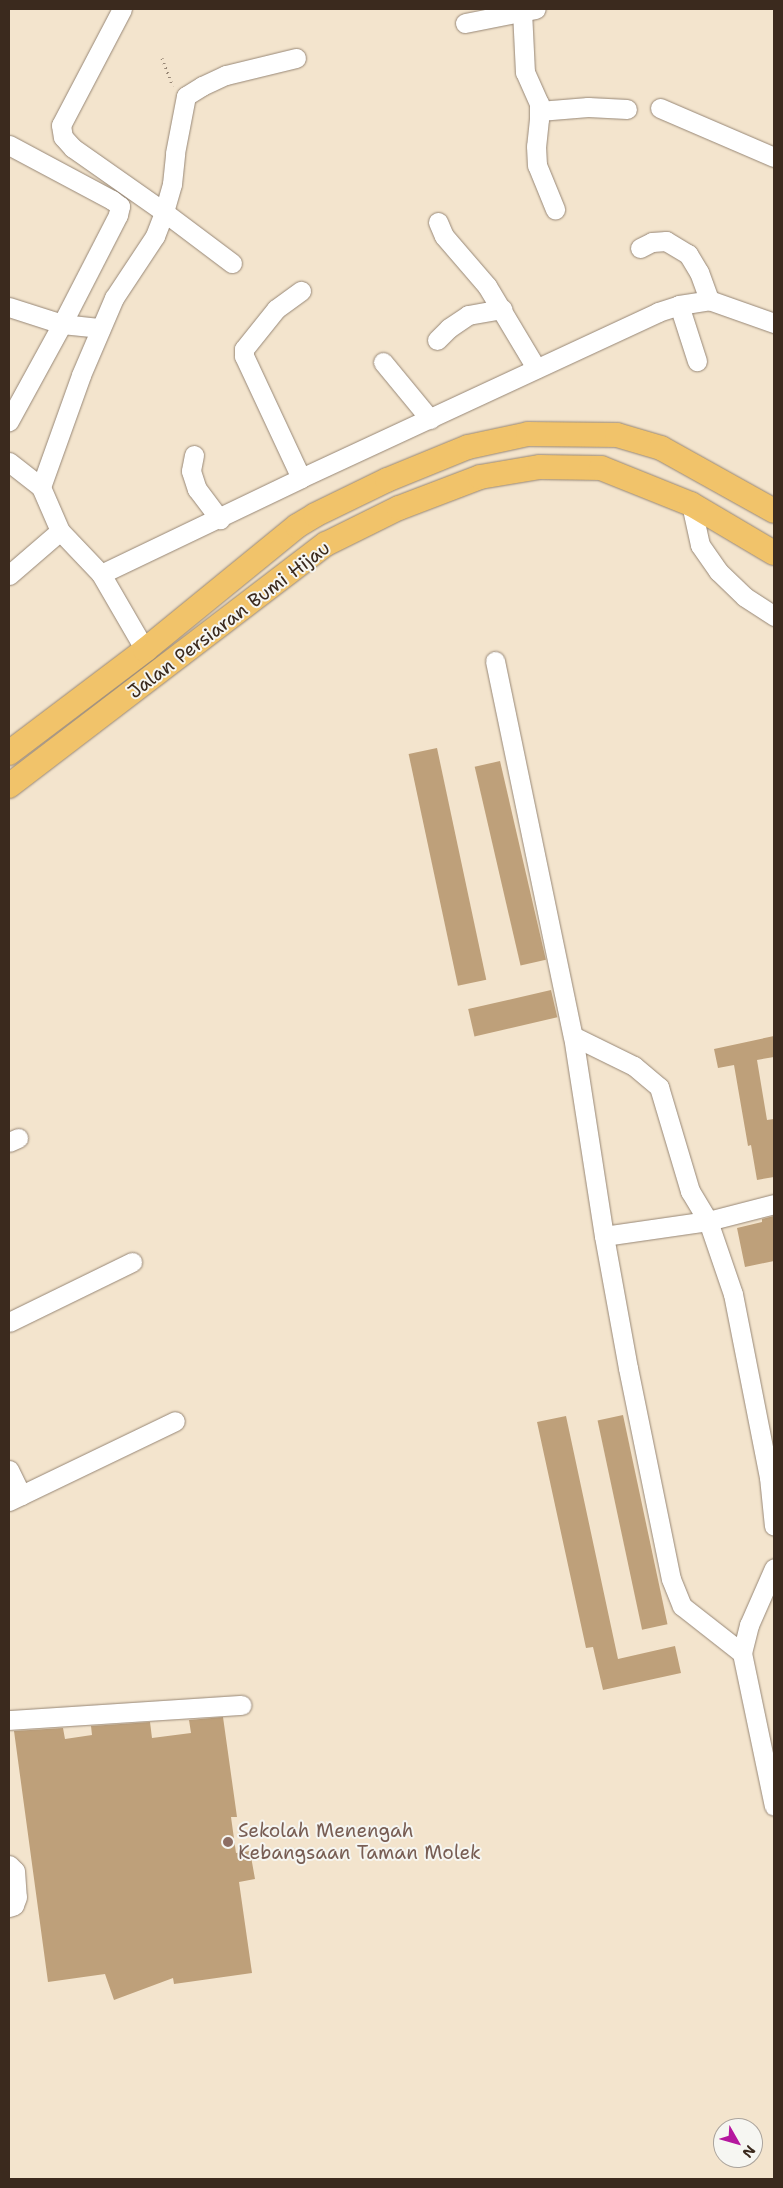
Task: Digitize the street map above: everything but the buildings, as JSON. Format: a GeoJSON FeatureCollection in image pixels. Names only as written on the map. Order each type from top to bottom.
{"type":"FeatureCollection","features":[{"type":"Feature","properties":{"kind":"main road","name":"Jalan Persiaran Bumi Hijau"},"geometry":{"type":"LineString","coordinates":[[9,753],[145,650],[297,526],[315,515],[386,480],[468,446],[528,434],[617,435],[661,448],[774,511]]}},
{"type":"Feature","properties":{"kind":"main road","name":"Jalan Persiaran Bumi Hijau"},"geometry":{"type":"LineString","coordinates":[[9,786],[326,544],[400,508],[480,477],[540,467],[601,468],[691,504],[774,553]]}},
{"type":"Feature","properties":{"kind":"street"},"geometry":{"type":"LineString","coordinates":[[122,9],[61,125],[63,137],[73,148],[232,263]]}},
{"type":"Feature","properties":{"kind":"street"},"geometry":{"type":"LineString","coordinates":[[465,23],[529,10],[525,72],[539,103],[536,146],[537,165],[555,209]]}},
{"type":"Feature","properties":{"kind":"street"},"geometry":{"type":"LineString","coordinates":[[41,487],[81,375],[114,298],[155,236],[164,212],[172,184],[174,153],[186,96],[226,75],[296,58]]}},
{"type":"Feature","properties":{"kind":"street"},"geometry":{"type":"LineString","coordinates":[[539,111],[588,108],[628,109]]}},
{"type":"Feature","properties":{"kind":"street"},"geometry":{"type":"LineString","coordinates":[[660,108],[774,157]]}},
{"type":"Feature","properties":{"kind":"street"},"geometry":{"type":"LineString","coordinates":[[9,145],[120,206],[118,216],[9,421]]}},
{"type":"Feature","properties":{"kind":"street"},"geometry":{"type":"LineString","coordinates":[[438,222],[444,236],[487,286],[536,368]]}},
{"type":"Feature","properties":{"kind":"street"},"geometry":{"type":"LineString","coordinates":[[640,248],[652,242],[666,241],[688,254],[700,272],[709,300]]}},
{"type":"Feature","properties":{"kind":"street"},"geometry":{"type":"LineString","coordinates":[[300,478],[244,356],[244,349],[276,309],[301,291]]}},
{"type":"Feature","properties":{"kind":"street"},"geometry":{"type":"LineString","coordinates":[[101,574],[220,519],[300,478],[658,312],[679,305],[709,300],[774,323]]}},
{"type":"Feature","properties":{"kind":"street"},"geometry":{"type":"LineString","coordinates":[[679,305],[697,362]]}},
{"type":"Feature","properties":{"kind":"street"},"geometry":{"type":"LineString","coordinates":[[9,307],[62,324],[101,328]]}},
{"type":"Feature","properties":{"kind":"street"},"geometry":{"type":"LineString","coordinates":[[437,340],[449,328],[468,316],[502,309]]}},
{"type":"Feature","properties":{"kind":"street"},"geometry":{"type":"LineString","coordinates":[[383,362],[430,419]]}},
{"type":"Feature","properties":{"kind":"street"},"geometry":{"type":"LineString","coordinates":[[194,455],[191,471],[196,489],[220,519]]}},
{"type":"Feature","properties":{"kind":"street"},"geometry":{"type":"LineString","coordinates":[[9,462],[41,487],[60,531],[101,574],[145,650]]}},
{"type":"Feature","properties":{"kind":"street"},"geometry":{"type":"LineString","coordinates":[[691,504],[700,545],[718,571],[745,597],[774,616]]}},
{"type":"Feature","properties":{"kind":"street"},"geometry":{"type":"LineString","coordinates":[[9,575],[60,531]]}},
{"type":"Feature","properties":{"kind":"street"},"geometry":{"type":"LineString","coordinates":[[495,661],[573,1036],[604,1236],[628,1368],[671,1579],[682,1606],[742,1653]]}},
{"type":"Feature","properties":{"kind":"street"},"geometry":{"type":"LineString","coordinates":[[573,1036],[634,1066],[659,1086],[690,1191],[708,1220],[733,1294],[769,1477],[774,1526]]}},
{"type":"Feature","properties":{"kind":"street"},"geometry":{"type":"LineString","coordinates":[[604,1236],[708,1220],[774,1204]]}},
{"type":"Feature","properties":{"kind":"street"},"geometry":{"type":"LineString","coordinates":[[9,1322],[132,1262]]}},
{"type":"Feature","properties":{"kind":"street"},"geometry":{"type":"LineString","coordinates":[[9,1470],[15,1498],[175,1421]]}},
{"type":"Feature","properties":{"kind":"street"},"geometry":{"type":"LineString","coordinates":[[774,1568],[749,1625],[742,1653],[774,1806]]}},
{"type":"Feature","properties":{"kind":"street"},"geometry":{"type":"LineString","coordinates":[[9,1720],[242,1705]]}},
{"type":"Feature","properties":{"kind":"street"},"geometry":{"type":"LineString","coordinates":[[9,1865],[15,1871],[17,1897],[14,1905],[9,1907]]}},
{"type":"Feature","properties":{"kind":"place","name":"Sekolah Menengah Kebangsaan Taman Molek"},"geometry":{"type":"Point","coordinates":[228,1842]}}]}
